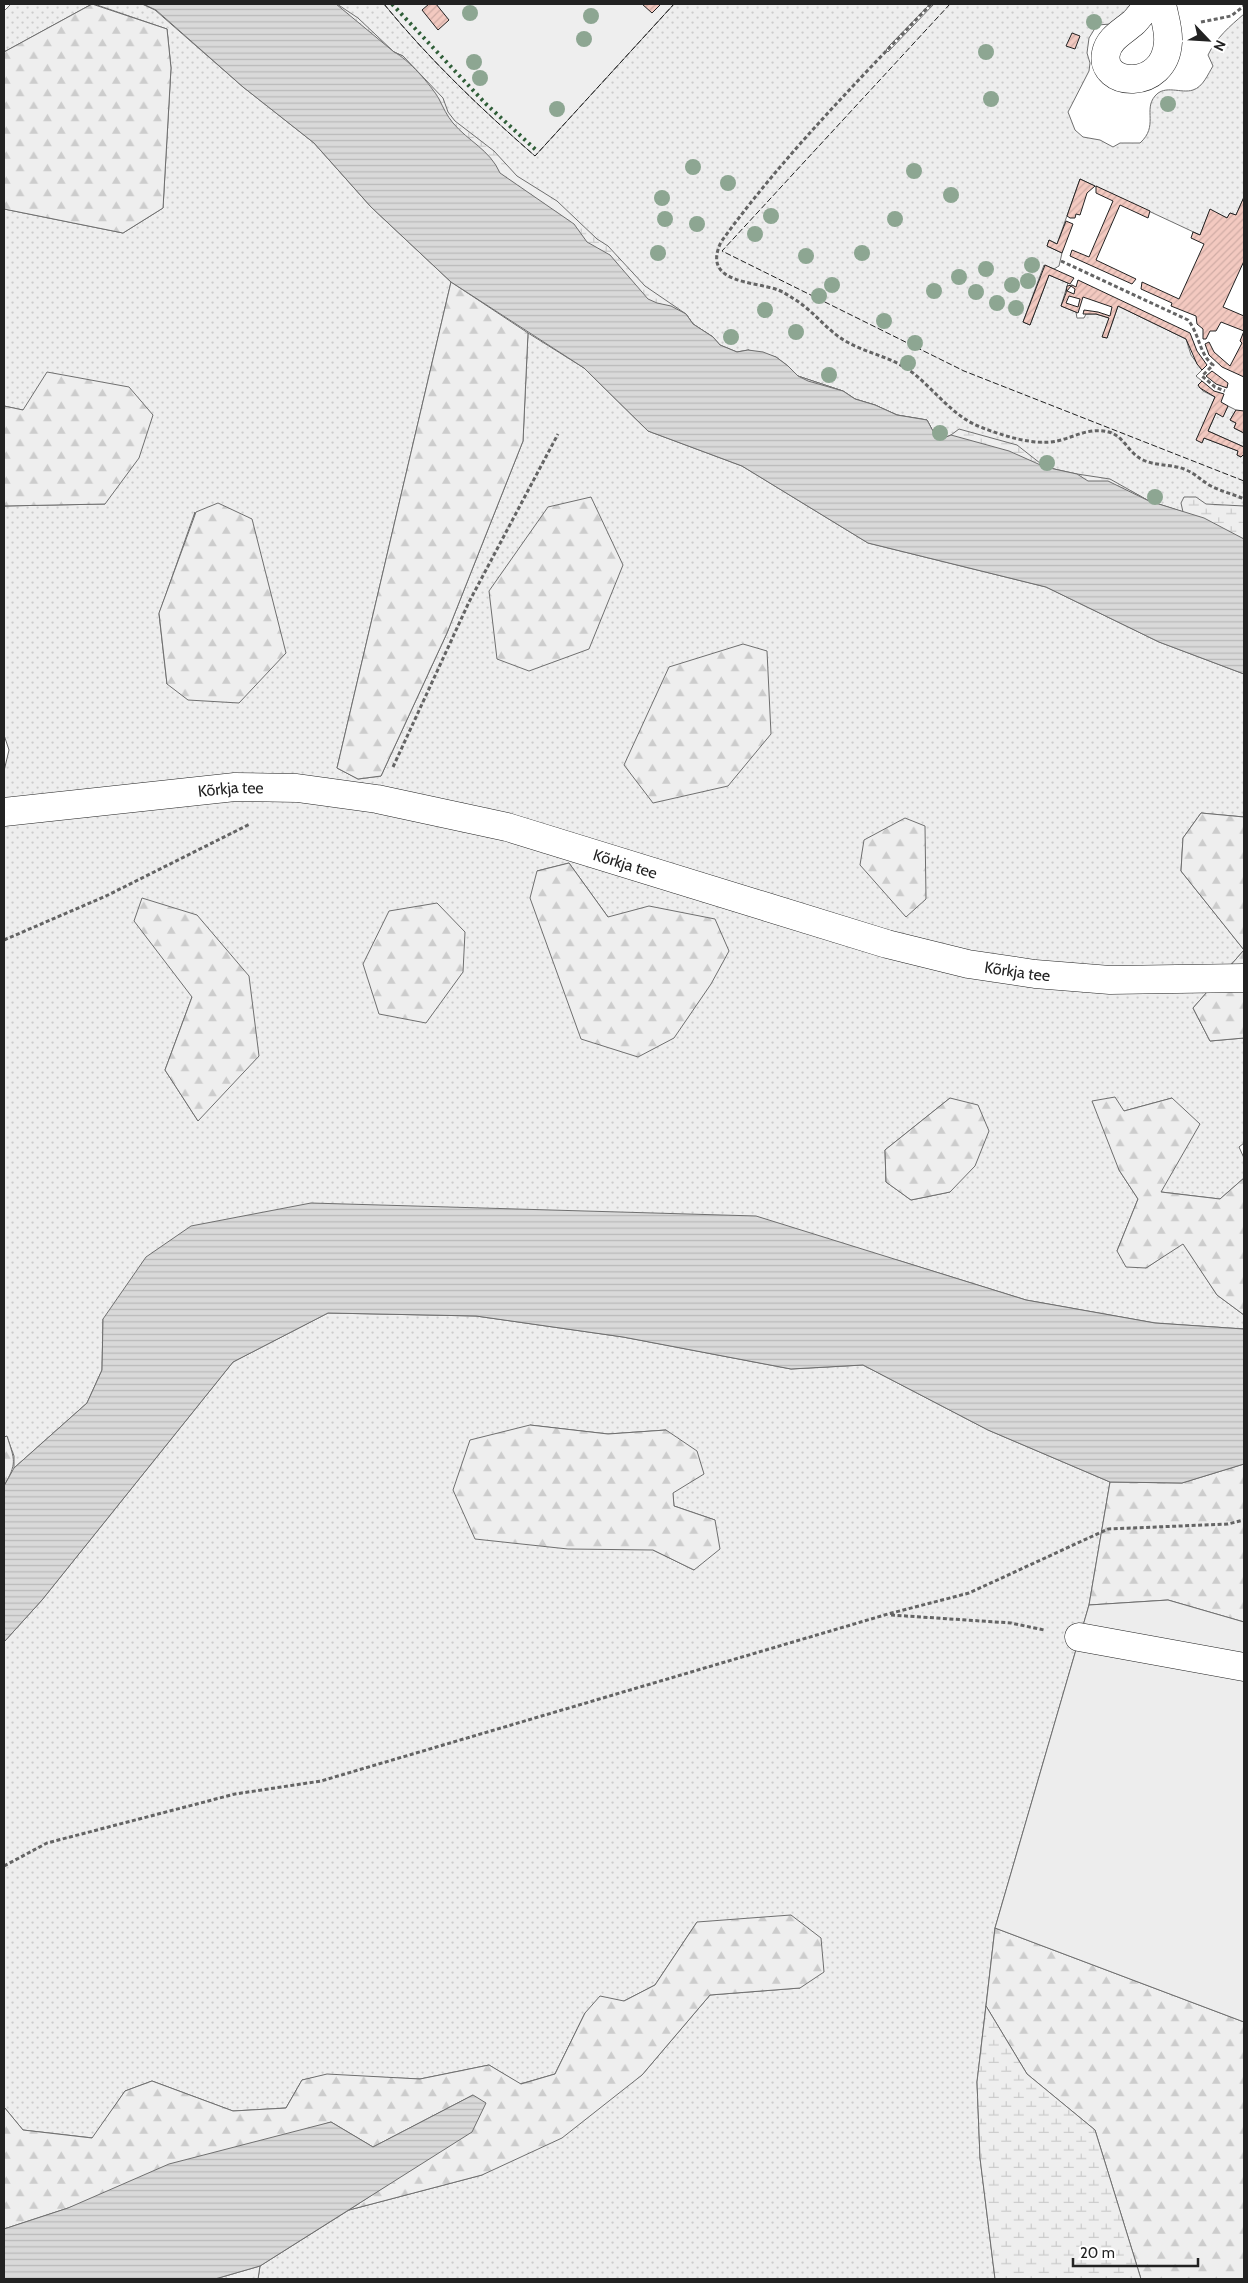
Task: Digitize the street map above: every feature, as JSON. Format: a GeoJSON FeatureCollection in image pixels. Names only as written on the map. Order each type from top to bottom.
{"type":"FeatureCollection","features":[{"type":"Feature","properties":{"kind":"street"},"geometry":{"type":"LineString","coordinates":[[1148,4],[1135,22],[1112,39],[1106,52],[1105,62],[1111,70],[1122,78],[1133,80],[1147,77],[1158,68],[1165,57],[1168,42],[1164,15]]}},
{"type":"Feature","properties":{"kind":"street","name":"Kõrkja tee"},"geometry":{"type":"LineString","coordinates":[[4,812],[235,788],[297,788],[378,799],[507,827],[887,944],[968,964],[1035,974],[1110,980],[1244,978]]}},
{"type":"Feature","properties":{"kind":"street"},"geometry":{"type":"LineString","coordinates":[[1079,1637],[1244,1667]]}},
{"type":"Feature","properties":{"kind":"path"},"geometry":{"type":"LineString","coordinates":[[931,4],[842,97],[779,169],[721,242],[716,253],[717,263],[725,274],[734,280],[779,290],[798,302],[831,332],[848,343],[892,360],[908,370],[947,406],[981,428],[1015,438],[1038,442],[1056,442],[1092,430],[1108,432],[1120,437],[1132,452],[1142,460],[1185,469],[1209,485],[1244,499]]}},
{"type":"Feature","properties":{"kind":"path"},"geometry":{"type":"LineString","coordinates":[[1164,15],[1219,20],[1231,16],[1244,6]]}},
{"type":"Feature","properties":{"kind":"path"},"geometry":{"type":"LineString","coordinates":[[1061,261],[1188,320],[1196,331],[1204,354],[1214,365],[1202,376],[1213,386],[1225,391]]}},
{"type":"Feature","properties":{"kind":"path"},"geometry":{"type":"LineString","coordinates":[[1196,331],[1199,326]]}},
{"type":"Feature","properties":{"kind":"path"},"geometry":{"type":"LineString","coordinates":[[378,799],[469,602],[558,434]]}},
{"type":"Feature","properties":{"kind":"path"},"geometry":{"type":"LineString","coordinates":[[4,940],[106,896],[242,829],[278,809],[297,788]]}},
{"type":"Feature","properties":{"kind":"path"},"geometry":{"type":"LineString","coordinates":[[4,1866],[48,1843],[235,1794],[321,1781],[888,1614],[969,1593],[1108,1529],[1228,1524],[1244,1520]]}},
{"type":"Feature","properties":{"kind":"path"},"geometry":{"type":"LineString","coordinates":[[888,1614],[1011,1623],[1079,1637]]}},
{"type":"Feature","properties":{"kind":"green space"},"geometry":{"type":"Polygon","coordinates":[[[11,4],[92,4],[4,52],[4,11],[11,4]]]}},
{"type":"Feature","properties":{"kind":"green space"},"geometry":{"type":"Polygon","coordinates":[[[92,4],[167,29],[171,68],[163,208],[123,233],[4,209],[4,52],[92,4]]]}},
{"type":"Feature","properties":{"kind":"green space"},"geometry":{"type":"Polygon","coordinates":[[[94,4],[142,4],[155,10],[243,87],[314,143],[371,207],[451,282],[337,768],[358,779],[381,776],[447,633],[523,441],[528,333],[584,368],[648,431],[742,466],[868,543],[1046,587],[1159,642],[1244,674],[1244,817],[1201,813],[1183,838],[1181,871],[1244,950],[1193,1008],[1210,1041],[1244,1038],[1244,1143],[1239,1147],[1244,1158],[1244,1178],[1220,1199],[1161,1192],[1172,1098],[1124,1111],[1119,1170],[1138,1199],[1117,1251],[1146,1268],[1183,1243],[1217,1295],[1244,1315],[1244,1329],[1155,1323],[1026,1300],[897,1260],[103,1319],[102,1370],[87,1403],[14,1468],[14,1456],[7,1437],[4,1437],[4,771],[9,750],[4,735],[4,506],[105,504],[23,410],[4,406],[4,209],[123,233],[163,208],[171,68],[167,29],[94,4]],[[195,512],[159,614],[167,684],[195,512]],[[569,863],[537,871],[608,917],[569,863]],[[192,997],[165,1070],[198,1121],[192,997]],[[950,1098],[885,1150],[886,1182],[911,1200],[950,1192],[950,1098]]]}},
{"type":"Feature","properties":{"kind":"green space"},"geometry":{"type":"Polygon","coordinates":[[[323,4],[337,4],[358,18],[394,52],[403,56],[443,98],[448,112],[455,121],[494,151],[517,176],[557,201],[597,239],[608,246],[645,286],[686,314],[693,324],[713,337],[693,337],[533,207],[323,4]]]}},
{"type":"Feature","properties":{"kind":"green space"},"geometry":{"type":"Polygon","coordinates":[[[336,4],[384,4],[456,83],[535,155],[674,4],[930,4],[890,45],[886,50],[888,52],[934,4],[1139,4],[1111,24],[1097,25],[1089,38],[1087,53],[1090,63],[1089,71],[1068,112],[1075,130],[1083,137],[1100,140],[1113,147],[1120,143],[1140,143],[1146,137],[1150,124],[1150,107],[1159,92],[1168,90],[1188,91],[1200,86],[1213,66],[1208,55],[1211,49],[1224,33],[1244,14],[1244,197],[1236,215],[1230,213],[1227,218],[1210,210],[1200,235],[1080,179],[1057,244],[1049,240],[1047,246],[1062,253],[1059,266],[1054,269],[1044,265],[1023,322],[1030,325],[1049,275],[1068,283],[1061,306],[1076,312],[1077,318],[1084,318],[1086,314],[1096,314],[1109,318],[1103,337],[1107,338],[1118,306],[1186,339],[1191,355],[1202,370],[1196,376],[1202,381],[1198,385],[1203,391],[1215,397],[1197,440],[1202,442],[1204,438],[1238,451],[1237,455],[1241,457],[1244,454],[1244,539],[1189,514],[1149,501],[1131,491],[944,438],[934,434],[927,420],[897,415],[875,405],[855,399],[843,391],[798,376],[788,366],[748,350],[737,352],[720,345],[713,337],[693,324],[686,314],[657,303],[463,132],[403,56],[394,52],[336,4]]]}},
{"type":"Feature","properties":{"kind":"green space"},"geometry":{"type":"Polygon","coordinates":[[[384,4],[674,4],[535,156],[456,83],[384,4]]]}},
{"type":"Feature","properties":{"kind":"green space"},"geometry":{"type":"Polygon","coordinates":[[[451,282],[528,333],[523,441],[447,633],[381,776],[358,779],[337,768],[451,282]]]}},
{"type":"Feature","properties":{"kind":"green space"},"geometry":{"type":"Polygon","coordinates":[[[748,350],[776,357],[798,376],[843,391],[855,399],[875,405],[897,415],[927,420],[934,433],[944,438],[959,429],[1017,445],[1045,467],[1110,479],[1149,501],[1183,512],[1181,503],[1184,497],[1196,497],[1206,504],[1244,506],[1244,557],[915,446],[748,350]]]}},
{"type":"Feature","properties":{"kind":"green space"},"geometry":{"type":"Polygon","coordinates":[[[47,372],[129,387],[153,415],[139,458],[105,504],[4,506],[4,406],[23,410],[47,372]]]}},
{"type":"Feature","properties":{"kind":"green space"},"geometry":{"type":"Polygon","coordinates":[[[1228,406],[1236,410],[1230,420],[1236,423],[1234,428],[1244,433],[1244,447],[1208,431],[1216,413],[1223,416],[1228,406]]]}},
{"type":"Feature","properties":{"kind":"green space"},"geometry":{"type":"Polygon","coordinates":[[[591,497],[623,565],[589,649],[529,671],[497,659],[489,591],[548,507],[591,497]]]}},
{"type":"Feature","properties":{"kind":"green space"},"geometry":{"type":"Polygon","coordinates":[[[218,503],[252,519],[286,653],[239,703],[188,700],[167,684],[159,613],[196,512],[218,503]]]}},
{"type":"Feature","properties":{"kind":"green space"},"geometry":{"type":"Polygon","coordinates":[[[743,644],[767,651],[771,734],[728,786],[653,803],[624,765],[669,667],[743,644]]]}},
{"type":"Feature","properties":{"kind":"green space"},"geometry":{"type":"Polygon","coordinates":[[[1201,813],[1244,817],[1244,950],[1181,871],[1183,838],[1201,813]]]}},
{"type":"Feature","properties":{"kind":"green space"},"geometry":{"type":"Polygon","coordinates":[[[905,818],[925,826],[926,899],[906,917],[860,865],[864,840],[905,818]]]}},
{"type":"Feature","properties":{"kind":"green space"},"geometry":{"type":"Polygon","coordinates":[[[569,863],[608,917],[649,906],[715,919],[729,951],[711,984],[674,1038],[638,1057],[581,1039],[530,898],[537,871],[569,863]]]}},
{"type":"Feature","properties":{"kind":"green space"},"geometry":{"type":"Polygon","coordinates":[[[142,898],[197,915],[249,976],[259,1056],[198,1121],[165,1070],[192,997],[134,921],[142,898]]]}},
{"type":"Feature","properties":{"kind":"green space"},"geometry":{"type":"Polygon","coordinates":[[[437,903],[465,932],[463,972],[426,1023],[379,1014],[363,964],[389,911],[437,903]]]}},
{"type":"Feature","properties":{"kind":"green space"},"geometry":{"type":"Polygon","coordinates":[[[1244,950],[1244,1038],[1210,1041],[1193,1008],[1244,950]]]}},
{"type":"Feature","properties":{"kind":"green space"},"geometry":{"type":"Polygon","coordinates":[[[1115,1097],[1124,1111],[1172,1098],[1200,1124],[1161,1192],[1220,1199],[1244,1178],[1244,1315],[1217,1295],[1183,1244],[1146,1268],[1126,1267],[1117,1251],[1138,1199],[1119,1170],[1092,1101],[1115,1097]]]}},
{"type":"Feature","properties":{"kind":"green space"},"geometry":{"type":"Polygon","coordinates":[[[950,1098],[978,1105],[989,1131],[975,1166],[950,1192],[911,1200],[886,1182],[885,1150],[950,1098]]]}},
{"type":"Feature","properties":{"kind":"green space"},"geometry":{"type":"Polygon","coordinates":[[[328,1313],[476,1316],[623,1337],[791,1369],[863,1365],[988,1430],[1110,1482],[1089,1605],[995,1928],[977,2082],[980,2158],[995,2279],[258,2279],[260,2266],[349,2210],[482,2175],[642,2075],[710,1995],[800,1988],[697,1922],[655,1985],[624,2001],[585,2013],[555,2074],[520,2084],[489,2065],[420,2079],[327,2075],[302,2080],[286,2108],[233,2111],[152,2081],[125,2091],[93,2138],[23,2130],[4,2107],[4,1642],[42,1600],[233,1362],[328,1313]],[[530,1425],[653,1550],[694,1570],[715,1520],[674,1506],[666,1430],[608,1434],[530,1425]]]}},
{"type":"Feature","properties":{"kind":"green space"},"geometry":{"type":"Polygon","coordinates":[[[530,1425],[608,1434],[666,1430],[697,1451],[704,1474],[673,1493],[674,1506],[715,1520],[720,1549],[694,1570],[653,1550],[568,1549],[475,1539],[453,1490],[470,1440],[530,1425]]]}},
{"type":"Feature","properties":{"kind":"green space"},"geometry":{"type":"Polygon","coordinates":[[[7,1436],[12,1451],[13,1467],[4,1486],[4,1437],[7,1436]]]}},
{"type":"Feature","properties":{"kind":"green space"},"geometry":{"type":"Polygon","coordinates":[[[1244,1464],[1244,1622],[1168,1600],[1089,1605],[1110,1482],[1182,1483],[1244,1464]]]}},
{"type":"Feature","properties":{"kind":"green space"},"geometry":{"type":"Polygon","coordinates":[[[791,1915],[821,1938],[824,1972],[800,1988],[710,1995],[642,2075],[562,2138],[482,2175],[349,2210],[387,2185],[473,2095],[373,2147],[331,2122],[4,2229],[4,2107],[23,2130],[92,2138],[125,2091],[152,2081],[233,2111],[286,2108],[302,2080],[327,2074],[420,2079],[489,2065],[521,2084],[555,2074],[585,2013],[600,1996],[624,2001],[655,1985],[697,1922],[791,1915]]]}},
{"type":"Feature","properties":{"kind":"green space"},"geometry":{"type":"Polygon","coordinates":[[[995,1928],[1244,2022],[1244,2279],[1141,2279],[1095,2130],[1027,2074],[986,2006],[995,1928]]]}},
{"type":"Feature","properties":{"kind":"green space"},"geometry":{"type":"Polygon","coordinates":[[[986,2006],[1027,2074],[1095,2130],[1141,2279],[995,2279],[980,2158],[977,2082],[986,2006]]]}},
{"type":"Feature","properties":{"kind":"green space"},"geometry":{"type":"Polygon","coordinates":[[[260,2266],[258,2279],[215,2279],[260,2266]]]}},
{"type":"Feature","properties":{"kind":"shaded area"},"geometry":{"type":"Polygon","coordinates":[[[143,4],[336,4],[400,55],[419,73],[435,93],[453,123],[491,158],[500,173],[574,224],[587,242],[610,255],[648,299],[671,306],[686,314],[693,324],[713,337],[720,345],[737,352],[748,350],[763,352],[776,357],[798,376],[808,381],[843,391],[855,399],[875,405],[897,415],[927,420],[934,433],[944,438],[951,435],[1009,451],[1045,467],[1077,474],[1088,481],[1108,481],[1149,501],[1204,518],[1244,539],[1244,674],[1159,642],[1046,587],[868,543],[742,466],[648,431],[584,368],[451,282],[371,207],[314,143],[243,87],[156,10],[143,4]]]}},
{"type":"Feature","properties":{"kind":"shaded area"},"geometry":{"type":"Polygon","coordinates":[[[311,1203],[756,1216],[1026,1300],[1155,1323],[1244,1329],[1244,1464],[1182,1483],[1110,1482],[988,1430],[863,1365],[791,1369],[623,1337],[476,1316],[328,1313],[233,1362],[42,1600],[4,1642],[4,1486],[14,1468],[87,1403],[102,1370],[103,1319],[146,1257],[191,1226],[311,1203]]]}},
{"type":"Feature","properties":{"kind":"shaded area"},"geometry":{"type":"Polygon","coordinates":[[[1168,1600],[1244,1622],[1244,2022],[995,1928],[1089,1605],[1168,1600]]]}},
{"type":"Feature","properties":{"kind":"shaded area"},"geometry":{"type":"Polygon","coordinates":[[[473,2095],[486,2103],[472,2132],[260,2266],[215,2279],[4,2279],[4,2229],[68,2208],[169,2164],[331,2122],[373,2147],[473,2095]]]}},
{"type":"Feature","properties":{"kind":"building"},"geometry":{"type":"Polygon","coordinates":[[[429,4],[436,4],[449,20],[438,30],[422,10],[429,4]]]}},
{"type":"Feature","properties":{"kind":"building"},"geometry":{"type":"Polygon","coordinates":[[[642,4],[661,4],[652,13],[642,4]]]}},
{"type":"Feature","properties":{"kind":"building"},"geometry":{"type":"Polygon","coordinates":[[[1072,33],[1080,36],[1075,49],[1066,46],[1072,33]]]}},
{"type":"Feature","properties":{"kind":"building"},"geometry":{"type":"Polygon","coordinates":[[[1080,179],[1095,186],[1087,193],[1080,215],[1076,214],[1075,218],[1070,218],[1067,216],[1080,179]]]}},
{"type":"Feature","properties":{"kind":"building"},"geometry":{"type":"Polygon","coordinates":[[[1096,186],[1150,211],[1148,218],[1120,205],[1096,260],[1136,279],[1132,284],[1070,256],[1072,250],[1089,257],[1113,201],[1096,193],[1096,186]]]}},
{"type":"Feature","properties":{"kind":"building"},"geometry":{"type":"Polygon","coordinates":[[[1244,197],[1244,261],[1223,307],[1244,316],[1244,331],[1221,322],[1216,331],[1210,331],[1206,339],[1203,339],[1203,329],[1197,324],[1196,316],[1171,306],[1172,303],[1141,289],[1142,282],[1179,299],[1204,244],[1191,238],[1193,232],[1200,235],[1210,209],[1227,218],[1230,213],[1236,215],[1244,197]]]}},
{"type":"Feature","properties":{"kind":"building"},"geometry":{"type":"Polygon","coordinates":[[[1066,221],[1073,224],[1062,253],[1047,246],[1049,240],[1057,244],[1066,221]]]}},
{"type":"Feature","properties":{"kind":"building"},"geometry":{"type":"Polygon","coordinates":[[[1045,265],[1074,278],[1070,284],[1049,275],[1030,325],[1023,322],[1045,265]]]}},
{"type":"Feature","properties":{"kind":"building"},"geometry":{"type":"Polygon","coordinates":[[[1078,280],[1190,333],[1197,351],[1207,365],[1202,370],[1197,364],[1186,339],[1118,306],[1107,338],[1102,337],[1109,318],[1096,314],[1083,314],[1084,310],[1110,316],[1112,307],[1083,297],[1078,313],[1061,306],[1067,286],[1072,285],[1076,287],[1078,280]],[[1071,286],[1067,291],[1074,294],[1075,289],[1071,286]],[[1069,296],[1066,303],[1078,307],[1080,299],[1069,296]]]}},
{"type":"Feature","properties":{"kind":"building"},"geometry":{"type":"Polygon","coordinates":[[[1244,331],[1244,377],[1222,367],[1209,355],[1205,344],[1209,342],[1214,352],[1230,366],[1242,343],[1240,341],[1244,331]]]}},
{"type":"Feature","properties":{"kind":"building"},"geometry":{"type":"Polygon","coordinates":[[[1212,371],[1228,383],[1227,388],[1216,384],[1206,376],[1212,371]]]}},
{"type":"Feature","properties":{"kind":"building"},"geometry":{"type":"Polygon","coordinates":[[[1202,381],[1214,391],[1224,394],[1221,402],[1228,406],[1223,417],[1216,413],[1208,431],[1244,447],[1244,454],[1241,457],[1237,455],[1238,451],[1204,438],[1202,443],[1196,440],[1215,397],[1200,388],[1198,385],[1202,381]]]}},
{"type":"Feature","properties":{"kind":"building"},"geometry":{"type":"Polygon","coordinates":[[[1236,410],[1244,411],[1244,433],[1234,428],[1236,423],[1230,420],[1236,410]]]}},
{"type":"Feature","properties":{"kind":"hedge"},"geometry":{"type":"LineString","coordinates":[[392,4],[486,104],[536,150]]}},
{"type":"Feature","properties":{"kind":"fence"},"geometry":{"type":"LineString","coordinates":[[384,4],[456,83],[535,156],[674,4]]}},
{"type":"Feature","properties":{"kind":"fence"},"geometry":{"type":"LineString","coordinates":[[950,4],[722,251],[964,371],[1244,481]]}}]}
